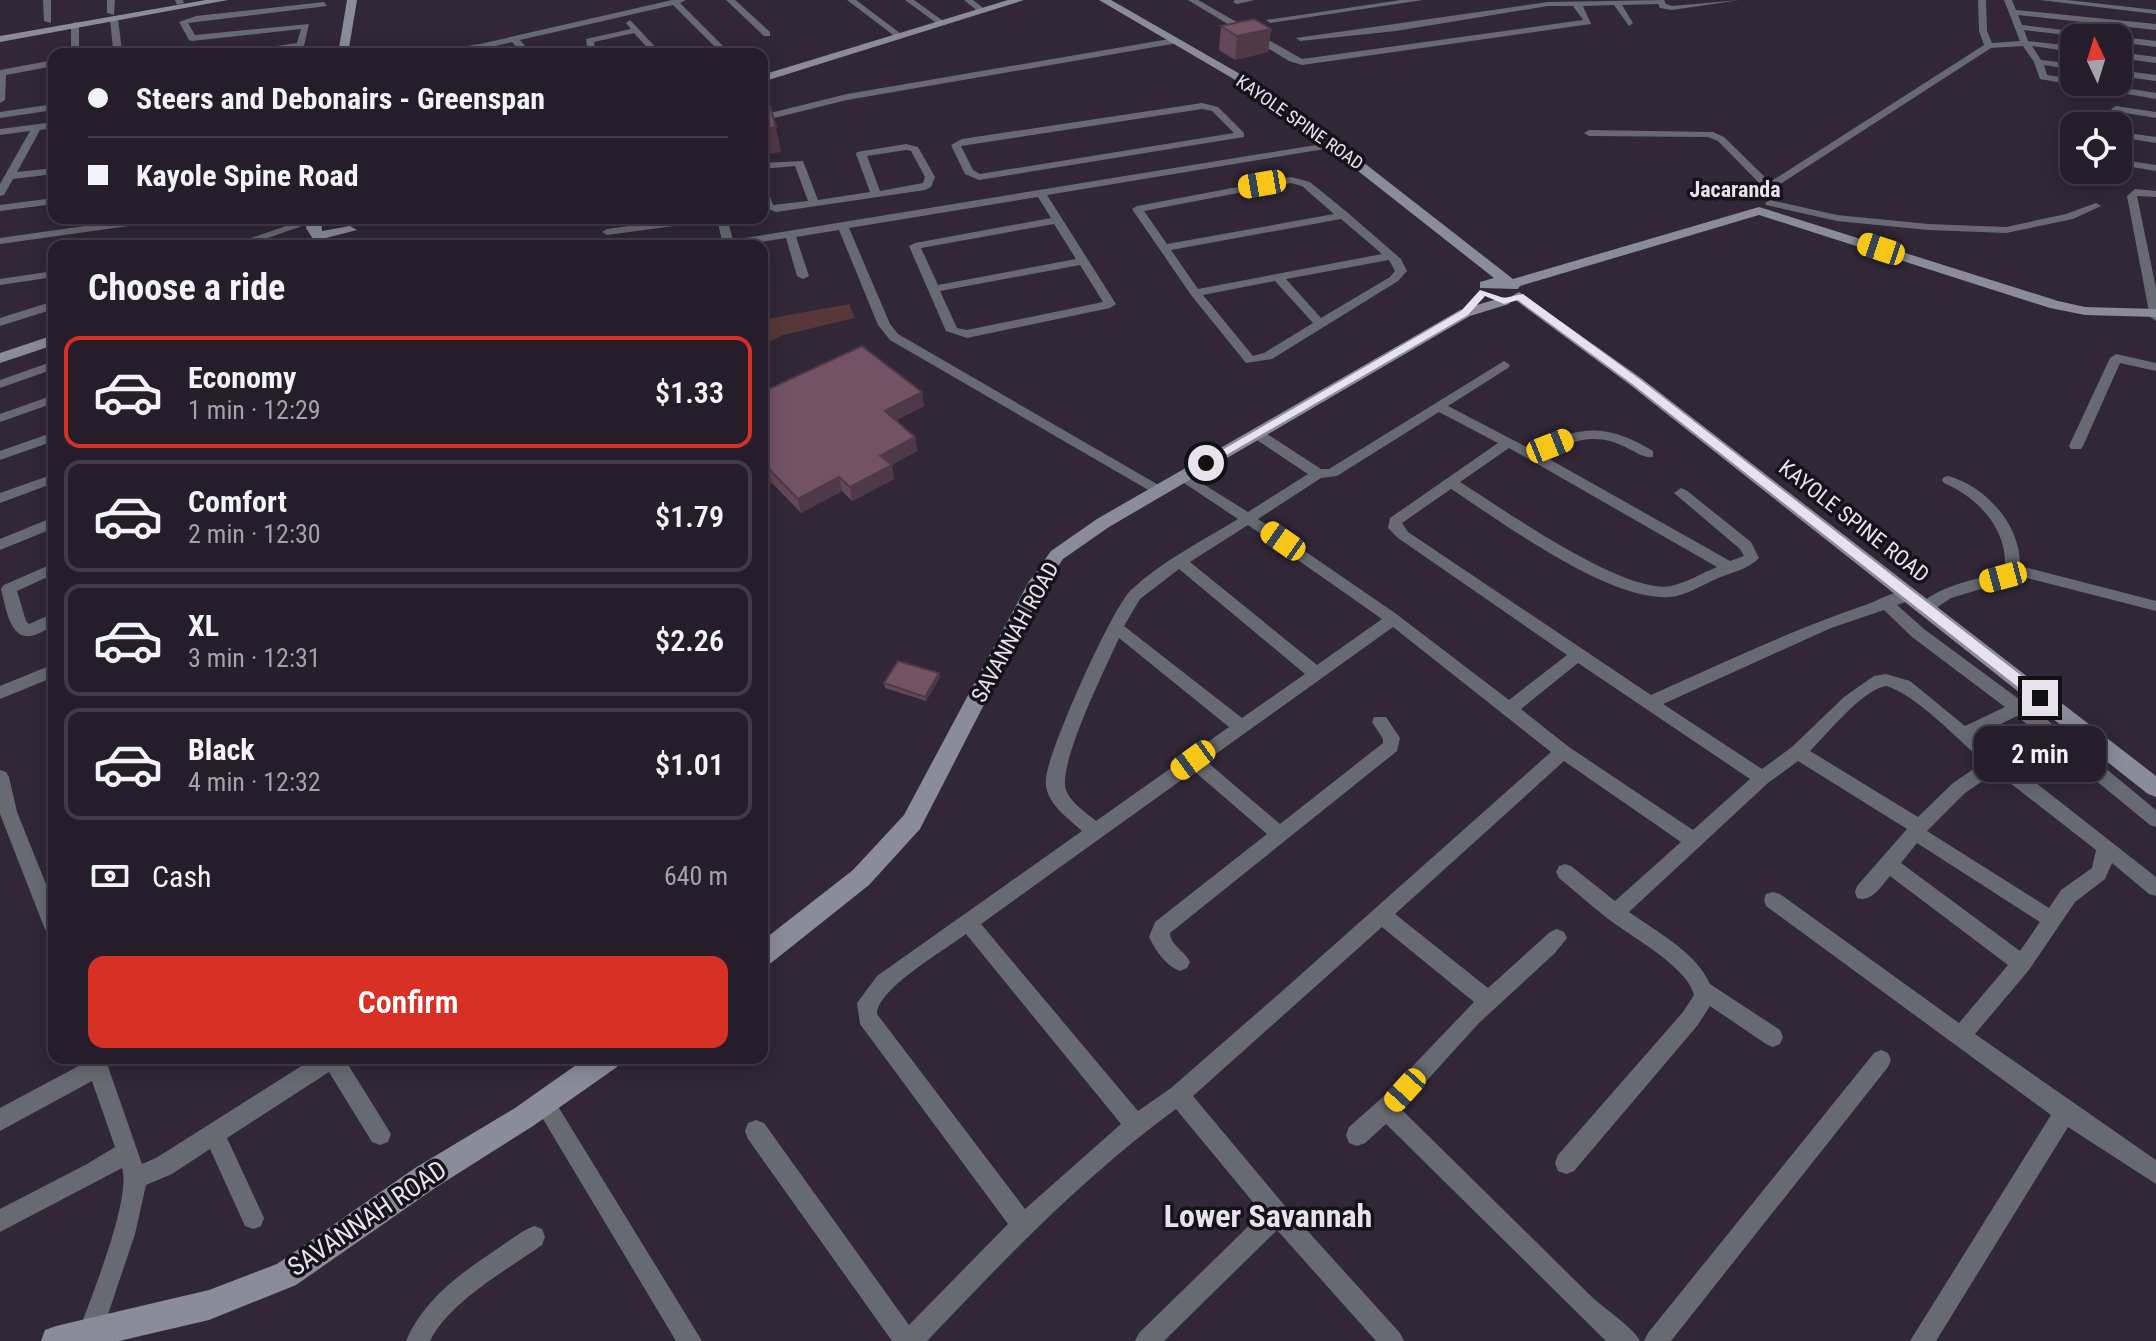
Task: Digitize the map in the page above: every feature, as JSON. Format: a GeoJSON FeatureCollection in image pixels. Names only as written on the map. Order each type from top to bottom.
{"type":"FeatureCollection","features":[{"type":"Feature","properties":{"kind":"main road"},"geometry":{"type":"LineString","coordinates":[[0,39],[112,16],[223,0]]}},
{"type":"Feature","properties":{"kind":"main road"},"geometry":{"type":"LineString","coordinates":[[344,48],[352,0]]}},
{"type":"Feature","properties":{"kind":"main road"},"geometry":{"type":"LineString","coordinates":[[768,77],[1019,0]]}},
{"type":"Feature","properties":{"kind":"main road","name":"KAYOLE SPINE ROAD"},"geometry":{"type":"LineString","coordinates":[[1104,0],[1260,92],[1334,145],[1484,261],[1511,294],[1635,381],[2156,788]]}},
{"type":"Feature","properties":{"kind":"main road"},"geometry":{"type":"LineString","coordinates":[[1768,207],[2055,305],[2085,311],[2156,314]]}},
{"type":"Feature","properties":{"kind":"main road","name":"SAVANNAH ROAD"},"geometry":{"type":"LineString","coordinates":[[768,950],[858,883],[892,849],[912,822],[1021,612],[1051,562],[1073,542],[1157,490],[1465,313],[1511,294],[1768,207]]}},
{"type":"Feature","properties":{"kind":"main road"},"geometry":{"type":"LineString","coordinates":[[318,240],[354,224]]}},
{"type":"Feature","properties":{"kind":"main road"},"geometry":{"type":"LineString","coordinates":[[340,240],[354,224]]}},
{"type":"Feature","properties":{"kind":"main road"},"geometry":{"type":"LineString","coordinates":[[1484,261],[1484,288],[1511,294]]}},
{"type":"Feature","properties":{"kind":"main road","name":"SAVANNAH ROAD"},"geometry":{"type":"LineString","coordinates":[[1465,313],[1484,288]]}},
{"type":"Feature","properties":{"kind":"main road"},"geometry":{"type":"LineString","coordinates":[[0,358],[48,342]]}},
{"type":"Feature","properties":{"kind":"main road","name":"SAVANNAH ROAD"},"geometry":{"type":"LineString","coordinates":[[56,1341],[88,1338],[209,1305],[286,1275],[425,1178],[599,1064]]}},
{"type":"Feature","properties":{"kind":"street"},"geometry":{"type":"LineString","coordinates":[[47,0],[48,21]]}},
{"type":"Feature","properties":{"kind":"street"},"geometry":{"type":"LineString","coordinates":[[111,0],[117,48]]}},
{"type":"Feature","properties":{"kind":"street"},"geometry":{"type":"LineString","coordinates":[[730,0],[767,34]]}},
{"type":"Feature","properties":{"kind":"street"},"geometry":{"type":"LineString","coordinates":[[851,0],[900,36]]}},
{"type":"Feature","properties":{"kind":"street"},"geometry":{"type":"LineString","coordinates":[[909,0],[942,23]]}},
{"type":"Feature","properties":{"kind":"street"},"geometry":{"type":"LineString","coordinates":[[968,0],[983,11]]}},
{"type":"Feature","properties":{"kind":"street"},"geometry":{"type":"LineString","coordinates":[[1192,0],[1298,61],[1588,22],[1588,16],[1573,2]]}},
{"type":"Feature","properties":{"kind":"street"},"geometry":{"type":"LineString","coordinates":[[1237,2],[1251,0]]}},
{"type":"Feature","properties":{"kind":"street"},"geometry":{"type":"LineString","coordinates":[[1318,0],[1378,52]]}},
{"type":"Feature","properties":{"kind":"street"},"geometry":{"type":"LineString","coordinates":[[1270,20],[1419,0]]}},
{"type":"Feature","properties":{"kind":"street"},"geometry":{"type":"LineString","coordinates":[[1300,38],[1396,28],[1548,4],[1660,1],[1663,6],[1672,8],[1736,0]]}},
{"type":"Feature","properties":{"kind":"street"},"geometry":{"type":"LineString","coordinates":[[1982,0],[1983,31],[1989,46]]}},
{"type":"Feature","properties":{"kind":"street"},"geometry":{"type":"LineString","coordinates":[[2008,0],[2043,77],[2156,96]]}},
{"type":"Feature","properties":{"kind":"street"},"geometry":{"type":"LineString","coordinates":[[2044,0],[2156,12]]}},
{"type":"Feature","properties":{"kind":"street"},"geometry":{"type":"LineString","coordinates":[[471,48],[679,1],[722,48]]}},
{"type":"Feature","properties":{"kind":"street"},"geometry":{"type":"LineString","coordinates":[[1615,1],[1629,23]]}},
{"type":"Feature","properties":{"kind":"street"},"geometry":{"type":"LineString","coordinates":[[192,48],[192,38],[185,29],[185,21],[324,4]]}},
{"type":"Feature","properties":{"kind":"street"},"geometry":{"type":"LineString","coordinates":[[2013,12],[2156,27]]}},
{"type":"Feature","properties":{"kind":"street"},"geometry":{"type":"LineString","coordinates":[[621,13],[652,48]]}},
{"type":"Feature","properties":{"kind":"street"},"geometry":{"type":"LineString","coordinates":[[75,25],[75,48]]}},
{"type":"Feature","properties":{"kind":"street"},"geometry":{"type":"LineString","coordinates":[[192,38],[306,26],[300,48]]}},
{"type":"Feature","properties":{"kind":"street"},"geometry":{"type":"LineString","coordinates":[[2019,27],[2060,32]]}},
{"type":"Feature","properties":{"kind":"street"},"geometry":{"type":"LineString","coordinates":[[591,48],[589,41],[636,30]]}},
{"type":"Feature","properties":{"kind":"street"},"geometry":{"type":"LineString","coordinates":[[513,38],[522,48]]}},
{"type":"Feature","properties":{"kind":"street"},"geometry":{"type":"LineString","coordinates":[[2132,40],[2156,44]]}},
{"type":"Feature","properties":{"kind":"street"},"geometry":{"type":"LineString","coordinates":[[768,117],[897,88],[1175,41]]}},
{"type":"Feature","properties":{"kind":"street"},"geometry":{"type":"LineString","coordinates":[[1769,187],[1989,46],[2025,43],[2060,47]]}},
{"type":"Feature","properties":{"kind":"street"},"geometry":{"type":"LineString","coordinates":[[2132,57],[2156,60]]}},
{"type":"Feature","properties":{"kind":"street"},"geometry":{"type":"LineString","coordinates":[[2038,62],[2060,65]]}},
{"type":"Feature","properties":{"kind":"street"},"geometry":{"type":"LineString","coordinates":[[0,100],[1,73],[48,64]]}},
{"type":"Feature","properties":{"kind":"street"},"geometry":{"type":"LineString","coordinates":[[2132,75],[2156,78]]}},
{"type":"Feature","properties":{"kind":"street"},"geometry":{"type":"LineString","coordinates":[[1202,106],[1215,109],[1240,132],[1237,137],[1169,148],[979,177],[969,172],[956,145],[1202,106]]}},
{"type":"Feature","properties":{"kind":"street"},"geometry":{"type":"LineString","coordinates":[[0,115],[48,108]]}},
{"type":"Feature","properties":{"kind":"street"},"geometry":{"type":"LineString","coordinates":[[2116,109],[2156,115]]}},
{"type":"Feature","properties":{"kind":"street"},"geometry":{"type":"LineString","coordinates":[[0,132],[48,126]]}},
{"type":"Feature","properties":{"kind":"street"},"geometry":{"type":"LineString","coordinates":[[0,193],[37,127]]}},
{"type":"Feature","properties":{"kind":"street"},"geometry":{"type":"LineString","coordinates":[[1589,133],[1710,134],[1721,139],[1769,187],[1768,207],[1837,218],[1928,227],[2006,230],[2069,217],[2096,206]]}},
{"type":"Feature","properties":{"kind":"street"},"geometry":{"type":"LineString","coordinates":[[2132,137],[2156,140]]}},
{"type":"Feature","properties":{"kind":"street"},"geometry":{"type":"LineString","coordinates":[[760,240],[1334,145]]}},
{"type":"Feature","properties":{"kind":"street"},"geometry":{"type":"LineString","coordinates":[[768,207],[776,209],[921,188],[930,177],[912,148],[861,154],[876,194]]}},
{"type":"Feature","properties":{"kind":"street"},"geometry":{"type":"LineString","coordinates":[[1169,148],[1187,171]]}},
{"type":"Feature","properties":{"kind":"street"},"geometry":{"type":"LineString","coordinates":[[768,166],[799,163],[814,204]]}},
{"type":"Feature","properties":{"kind":"street"},"geometry":{"type":"LineString","coordinates":[[1227,164],[1246,187]]}},
{"type":"Feature","properties":{"kind":"street"},"geometry":{"type":"LineString","coordinates":[[2132,164],[2156,168]]}},
{"type":"Feature","properties":{"kind":"street"},"geometry":{"type":"LineString","coordinates":[[10,176],[48,172]]}},
{"type":"Feature","properties":{"kind":"street"},"geometry":{"type":"LineString","coordinates":[[1299,181],[1344,215],[1401,267],[1394,279],[1268,356],[1250,360],[1195,293],[1138,212],[1139,207],[1246,187],[1299,181]]}},
{"type":"Feature","properties":{"kind":"street"},"geometry":{"type":"LineString","coordinates":[[896,191],[906,216]]}},
{"type":"Feature","properties":{"kind":"street"},"geometry":{"type":"LineString","coordinates":[[2156,194],[2135,192],[2132,196],[2156,314]]}},
{"type":"Feature","properties":{"kind":"street"},"geometry":{"type":"LineString","coordinates":[[1041,194],[1109,301],[1109,306],[961,335],[952,331],[915,246],[1056,220]]}},
{"type":"Feature","properties":{"kind":"street"},"geometry":{"type":"LineString","coordinates":[[0,208],[48,202]]}},
{"type":"Feature","properties":{"kind":"street"},"geometry":{"type":"LineString","coordinates":[[1163,248],[1344,215]]}},
{"type":"Feature","properties":{"kind":"street"},"geometry":{"type":"LineString","coordinates":[[0,241],[116,224]]}},
{"type":"Feature","properties":{"kind":"street"},"geometry":{"type":"LineString","coordinates":[[252,240],[301,224]]}},
{"type":"Feature","properties":{"kind":"street"},"geometry":{"type":"LineString","coordinates":[[607,232],[666,224]]}},
{"type":"Feature","properties":{"kind":"street"},"geometry":{"type":"LineString","coordinates":[[843,226],[884,325],[894,337],[1157,490]]}},
{"type":"Feature","properties":{"kind":"street"},"geometry":{"type":"LineString","coordinates":[[790,234],[803,276]]}},
{"type":"Feature","properties":{"kind":"street"},"geometry":{"type":"LineString","coordinates":[[1195,293],[1390,256]]}},
{"type":"Feature","properties":{"kind":"street"},"geometry":{"type":"LineString","coordinates":[[933,289],[1083,261]]}},
{"type":"Feature","properties":{"kind":"street"},"geometry":{"type":"LineString","coordinates":[[0,282],[48,275]]}},
{"type":"Feature","properties":{"kind":"street"},"geometry":{"type":"LineString","coordinates":[[1277,276],[1320,324]]}},
{"type":"Feature","properties":{"kind":"street"},"geometry":{"type":"LineString","coordinates":[[0,322],[48,307]]}},
{"type":"Feature","properties":{"kind":"street"},"geometry":{"type":"LineString","coordinates":[[2076,446],[2116,358],[2156,367]]}},
{"type":"Feature","properties":{"kind":"street"},"geometry":{"type":"LineString","coordinates":[[1095,832],[1059,798],[1054,779],[1073,723],[1115,627],[1135,595],[1180,562],[1318,474],[1332,473],[1504,365]]}},
{"type":"Feature","properties":{"kind":"street"},"geometry":{"type":"LineString","coordinates":[[0,384],[48,367]]}},
{"type":"Feature","properties":{"kind":"street"},"geometry":{"type":"LineString","coordinates":[[0,418],[48,401]]}},
{"type":"Feature","properties":{"kind":"street"},"geometry":{"type":"LineString","coordinates":[[1438,406],[1532,455],[1730,568]]}},
{"type":"Feature","properties":{"kind":"street"},"geometry":{"type":"LineString","coordinates":[[1532,455],[1582,432],[1623,438],[1648,454]]}},
{"type":"Feature","properties":{"kind":"street"},"geometry":{"type":"LineString","coordinates":[[1256,433],[1318,474]]}},
{"type":"Feature","properties":{"kind":"street"},"geometry":{"type":"LineString","coordinates":[[0,456],[48,438]]}},
{"type":"Feature","properties":{"kind":"street"},"geometry":{"type":"LineString","coordinates":[[1507,443],[1402,514],[1395,521],[1395,528],[1762,778]]}},
{"type":"Feature","properties":{"kind":"street"},"geometry":{"type":"LineString","coordinates":[[1182,477],[1251,519],[1392,620],[1563,752],[1694,841]]}},
{"type":"Feature","properties":{"kind":"street"},"geometry":{"type":"LineString","coordinates":[[0,498],[48,480]]}},
{"type":"Feature","properties":{"kind":"street"},"geometry":{"type":"LineString","coordinates":[[1925,608],[1946,594],[2003,577],[2012,569],[2014,558],[2007,536],[1987,507],[1976,494],[1949,480]]}},
{"type":"Feature","properties":{"kind":"street"},"geometry":{"type":"LineString","coordinates":[[1452,483],[1599,572],[1645,592],[1671,592],[1752,558],[1751,553],[1681,493]]}},
{"type":"Feature","properties":{"kind":"street"},"geometry":{"type":"LineString","coordinates":[[0,545],[48,525]]}},
{"type":"Feature","properties":{"kind":"street"},"geometry":{"type":"LineString","coordinates":[[1180,562],[1315,673]]}},
{"type":"Feature","properties":{"kind":"street"},"geometry":{"type":"LineString","coordinates":[[2012,569],[2156,606]]}},
{"type":"Feature","properties":{"kind":"street"},"geometry":{"type":"LineString","coordinates":[[48,571],[9,589],[19,624],[27,631],[48,622]]}},
{"type":"Feature","properties":{"kind":"street"},"geometry":{"type":"LineString","coordinates":[[1651,702],[1782,642],[1909,595]]}},
{"type":"Feature","properties":{"kind":"street"},"geometry":{"type":"LineString","coordinates":[[1885,602],[1918,633],[2156,820]]}},
{"type":"Feature","properties":{"kind":"street"},"geometry":{"type":"LineString","coordinates":[[1023,1225],[867,1017],[867,1003],[884,982],[1392,620]]}},
{"type":"Feature","properties":{"kind":"street"},"geometry":{"type":"LineString","coordinates":[[1115,627],[1240,726]]}},
{"type":"Feature","properties":{"kind":"street"},"geometry":{"type":"LineString","coordinates":[[1509,709],[1578,655]]}},
{"type":"Feature","properties":{"kind":"street"},"geometry":{"type":"LineString","coordinates":[[0,693],[48,673]]}},
{"type":"Feature","properties":{"kind":"street"},"geometry":{"type":"LineString","coordinates":[[1615,913],[1762,778],[1798,752],[1850,701],[1874,682],[1886,680],[1904,685],[1996,763],[2049,801],[2156,888]]}},
{"type":"Feature","properties":{"kind":"street"},"geometry":{"type":"LineString","coordinates":[[1964,734],[2017,708]]}},
{"type":"Feature","properties":{"kind":"street"},"geometry":{"type":"LineString","coordinates":[[1180,962],[1165,948],[1159,937],[1162,928],[1391,746],[1392,738],[1380,722]]}},
{"type":"Feature","properties":{"kind":"street"},"geometry":{"type":"LineString","coordinates":[[756,1131],[908,1341],[1023,1225],[1136,1125],[1178,1095],[1563,752]]}},
{"type":"Feature","properties":{"kind":"street"},"geometry":{"type":"LineString","coordinates":[[1798,752],[2051,919]]}},
{"type":"Feature","properties":{"kind":"street"},"geometry":{"type":"LineString","coordinates":[[1193,760],[1279,834]]}},
{"type":"Feature","properties":{"kind":"street"},"geometry":{"type":"LineString","coordinates":[[1864,892],[1917,830],[1959,788],[1996,763]]}},
{"type":"Feature","properties":{"kind":"street"},"geometry":{"type":"LineString","coordinates":[[0,777],[4,814],[48,913]]}},
{"type":"Feature","properties":{"kind":"street"},"geometry":{"type":"LineString","coordinates":[[1961,1035],[2022,964],[2068,896],[2099,873],[2105,858],[2105,847]]}},
{"type":"Feature","properties":{"kind":"street"},"geometry":{"type":"LineString","coordinates":[[1889,865],[2022,964]]}},
{"type":"Feature","properties":{"kind":"street"},"geometry":{"type":"LineString","coordinates":[[1565,872],[1683,964],[1703,990],[1773,1037]]}},
{"type":"Feature","properties":{"kind":"street"},"geometry":{"type":"LineString","coordinates":[[1773,900],[2065,1112],[2156,1173]]}},
{"type":"Feature","properties":{"kind":"street"},"geometry":{"type":"LineString","coordinates":[[1382,915],[1488,1001]]}},
{"type":"Feature","properties":{"kind":"street"},"geometry":{"type":"LineString","coordinates":[[969,924],[1136,1125]]}},
{"type":"Feature","properties":{"kind":"street"},"geometry":{"type":"LineString","coordinates":[[1357,1135],[1387,1110],[1488,1001],[1529,968],[1557,938]]}},
{"type":"Feature","properties":{"kind":"street"},"geometry":{"type":"LineString","coordinates":[[1566,1163],[1690,1019],[1704,999],[1703,990]]}},
{"type":"Feature","properties":{"kind":"street"},"geometry":{"type":"LineString","coordinates":[[1656,1341],[1881,1060]]}},
{"type":"Feature","properties":{"kind":"street"},"geometry":{"type":"LineString","coordinates":[[0,1120],[93,1064]]}},
{"type":"Feature","properties":{"kind":"street"},"geometry":{"type":"LineString","coordinates":[[88,1338],[124,1234],[136,1178],[97,1064]]}},
{"type":"Feature","properties":{"kind":"street"},"geometry":{"type":"LineString","coordinates":[[136,1178],[164,1166],[323,1064]]}},
{"type":"Feature","properties":{"kind":"street"},"geometry":{"type":"LineString","coordinates":[[336,1064],[380,1134]]}},
{"type":"Feature","properties":{"kind":"street"},"geometry":{"type":"LineString","coordinates":[[1178,1095],[1277,1214],[1392,1341]]}},
{"type":"Feature","properties":{"kind":"street"},"geometry":{"type":"LineString","coordinates":[[544,1102],[690,1341]]}},
{"type":"Feature","properties":{"kind":"street"},"geometry":{"type":"LineString","coordinates":[[1387,1110],[1585,1306],[1628,1341]]}},
{"type":"Feature","properties":{"kind":"street"},"geometry":{"type":"LineString","coordinates":[[1922,1341],[2065,1112]]}},
{"type":"Feature","properties":{"kind":"street"},"geometry":{"type":"LineString","coordinates":[[214,1133],[253,1218]]}},
{"type":"Feature","properties":{"kind":"street"},"geometry":{"type":"LineString","coordinates":[[0,1221],[34,1201],[96,1174],[125,1153]]}},
{"type":"Feature","properties":{"kind":"street"},"geometry":{"type":"LineString","coordinates":[[1147,1341],[1277,1214]]}},
{"type":"Feature","properties":{"kind":"street"},"geometry":{"type":"LineString","coordinates":[[418,1341],[422,1328],[440,1310],[534,1237]]}},
{"type":"Feature","properties":{"kind":"shaded area"},"geometry":{"type":"Polygon","coordinates":[[[849,304],[855,318],[783,335],[768,342],[768,319],[849,304]]]}},
{"type":"Feature","properties":{"kind":"building"},"geometry":{"type":"Polygon","coordinates":[[[1254,19],[1271,29],[1237,36],[1221,26],[1254,19]]]}},
{"type":"Feature","properties":{"kind":"building"},"geometry":{"type":"Polygon","coordinates":[[[769,103],[776,127],[768,128],[769,103]]]}},
{"type":"Feature","properties":{"kind":"building"},"geometry":{"type":"Polygon","coordinates":[[[862,346],[922,392],[885,411],[915,437],[880,456],[892,465],[850,487],[839,477],[798,499],[768,469],[768,389],[862,346]]]}},
{"type":"Feature","properties":{"kind":"building"},"geometry":{"type":"Polygon","coordinates":[[[898,661],[939,673],[925,697],[884,683],[898,661]]]}},
{"type":"Feature","properties":{"kind":"district","name":"Jacaranda"},"geometry":{"type":"Point","coordinates":[1735,189]}},
{"type":"Feature","properties":{"kind":"district","name":"Lower Savannah"},"geometry":{"type":"Point","coordinates":[1268,1216]}},
{"type":"Feature","properties":{"kind":"route"},"geometry":{"type":"LineString","coordinates":[[1206,463],[1465,313],[1484,292],[1493,299],[1504,301],[1519,296],[1635,381],[2040,698]]}}]}
